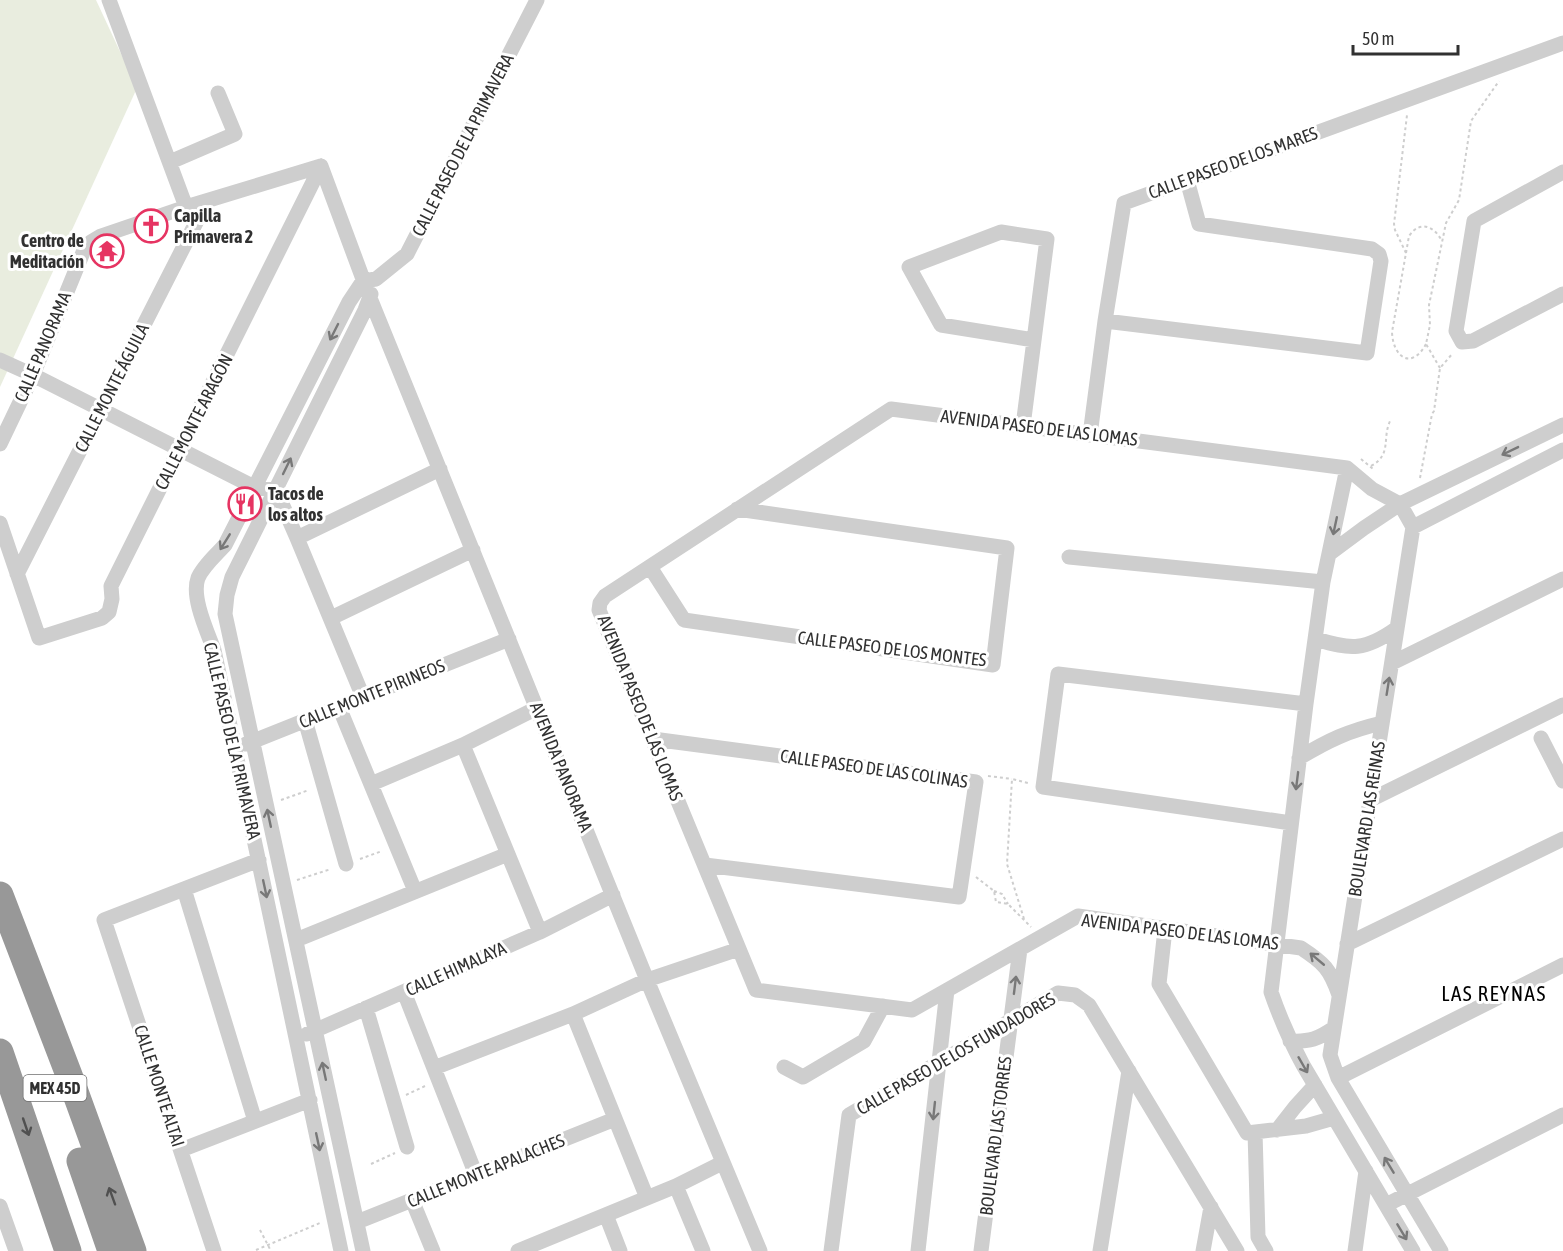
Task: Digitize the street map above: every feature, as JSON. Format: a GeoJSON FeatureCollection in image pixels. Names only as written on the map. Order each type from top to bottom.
{"type":"FeatureCollection","features":[{"type":"Feature","properties":{"kind":"highway"},"geometry":{"type":"LineString","coordinates":[[0,895],[133,1251]]}},
{"type":"Feature","properties":{"kind":"highway","name":"MEX 45D"},"geometry":{"type":"LineString","coordinates":[[0,925],[111,1251]]}},
{"type":"Feature","properties":{"kind":"highway","name":"MEX 45D"},"geometry":{"type":"LineString","coordinates":[[0,1052],[68,1251]]}},
{"type":"Feature","properties":{"kind":"street"},"geometry":{"type":"LineString","coordinates":[[108,0],[186,207]]}},
{"type":"Feature","properties":{"kind":"street","name":"CALLE PASEO DE LA PRIMAVERA"},"geometry":{"type":"LineString","coordinates":[[341,1251],[214,650],[196,599],[195,587],[199,576],[225,545],[349,302],[370,280],[407,254],[537,0]]}},
{"type":"Feature","properties":{"kind":"street","name":"CALLE PASEO DE LOS MARES"},"geometry":{"type":"LineString","coordinates":[[1090,435],[1124,203],[1563,44]]}},
{"type":"Feature","properties":{"kind":"street"},"geometry":{"type":"LineString","coordinates":[[170,162],[235,134],[218,93]]}},
{"type":"Feature","properties":{"kind":"street","name":"AVENIDA PANORAMA"},"geometry":{"type":"LineString","coordinates":[[321,166],[370,280],[370,298],[646,980],[760,1251]]}},
{"type":"Feature","properties":{"kind":"street","name":"CALLE PANORAMA"},"geometry":{"type":"LineString","coordinates":[[0,444],[33,375],[84,250],[92,242],[101,236],[186,207],[321,166]]}},
{"type":"Feature","properties":{"kind":"street","name":"CALLE MONTE ARAGÓN"},"geometry":{"type":"LineString","coordinates":[[17,574],[39,638],[102,618],[109,612],[112,599],[111,586],[321,166]]}},
{"type":"Feature","properties":{"kind":"street"},"geometry":{"type":"LineString","coordinates":[[1563,172],[1474,221],[1456,331],[1462,342],[1473,341],[1563,294]]}},
{"type":"Feature","properties":{"kind":"street"},"geometry":{"type":"LineString","coordinates":[[1105,321],[1367,353],[1381,261],[1378,254],[1372,249],[1199,224],[1187,180]]}},
{"type":"Feature","properties":{"kind":"street","name":"CALLE MONTE ÁGUILA"},"geometry":{"type":"LineString","coordinates":[[17,574],[207,201]]}},
{"type":"Feature","properties":{"kind":"street"},"geometry":{"type":"LineString","coordinates":[[1023,426],[1047,239],[1001,232],[909,267],[941,325],[1034,340]]}},
{"type":"Feature","properties":{"kind":"street","name":"CALLE PASEO DE LA PRIMAVERA"},"geometry":{"type":"LineString","coordinates":[[363,1251],[225,614],[232,577],[370,298]]}},
{"type":"Feature","properties":{"kind":"street"},"geometry":{"type":"LineString","coordinates":[[0,360],[254,487],[276,490],[363,697]]}},
{"type":"Feature","properties":{"kind":"street","name":"AVENIDA PASEO DE LAS LOMAS"},"geometry":{"type":"LineString","coordinates":[[1339,995],[1332,975],[1319,959],[1301,948],[1078,916],[912,1010],[756,990],[599,610],[600,603],[605,596],[891,409],[1347,468]]}},
{"type":"Feature","properties":{"kind":"street"},"geometry":{"type":"LineString","coordinates":[[1329,554],[1400,504],[1563,425]]}},
{"type":"Feature","properties":{"kind":"street"},"geometry":{"type":"LineString","coordinates":[[1413,1251],[1290,1041],[1271,992],[1323,582],[1347,468],[1372,489],[1400,504],[1413,527],[1563,450]]}},
{"type":"Feature","properties":{"kind":"street"},"geometry":{"type":"LineString","coordinates":[[297,538],[440,469]]}},
{"type":"Feature","properties":{"kind":"street","name":"CALLE PASEO DE LOS MONTES"},"geometry":{"type":"LineString","coordinates":[[650,567],[684,620],[993,665],[1007,548],[737,509]]}},
{"type":"Feature","properties":{"kind":"street"},"geometry":{"type":"LineString","coordinates":[[0,523],[17,574]]}},
{"type":"Feature","properties":{"kind":"street","name":"BOULEVARD LAS REINAS"},"geometry":{"type":"LineString","coordinates":[[1413,527],[1330,1055],[1338,1078],[1441,1251]]}},
{"type":"Feature","properties":{"kind":"street"},"geometry":{"type":"LineString","coordinates":[[331,618],[473,550]]}},
{"type":"Feature","properties":{"kind":"street"},"geometry":{"type":"LineString","coordinates":[[1069,557],[1323,582]]}},
{"type":"Feature","properties":{"kind":"street"},"geometry":{"type":"LineString","coordinates":[[206,567],[232,577]]}},
{"type":"Feature","properties":{"kind":"street"},"geometry":{"type":"LineString","coordinates":[[1392,663],[1563,579]]}},
{"type":"Feature","properties":{"kind":"street"},"geometry":{"type":"LineString","coordinates":[[200,610],[225,614]]}},
{"type":"Feature","properties":{"kind":"street"},"geometry":{"type":"LineString","coordinates":[[1316,639],[1339,646],[1360,646],[1380,640],[1397,628]]}},
{"type":"Feature","properties":{"kind":"street","name":"CALLE MONTE PIRINEOS"},"geometry":{"type":"LineString","coordinates":[[235,748],[509,639]]}},
{"type":"Feature","properties":{"kind":"street"},"geometry":{"type":"LineString","coordinates":[[1292,823],[1043,787],[1058,674],[1306,704]]}},
{"type":"Feature","properties":{"kind":"street"},"geometry":{"type":"LineString","coordinates":[[1370,800],[1563,705]]}},
{"type":"Feature","properties":{"kind":"street"},"geometry":{"type":"LineString","coordinates":[[339,707],[415,891]]}},
{"type":"Feature","properties":{"kind":"street"},"geometry":{"type":"LineString","coordinates":[[371,784],[463,745],[537,708]]}},
{"type":"Feature","properties":{"kind":"street"},"geometry":{"type":"LineString","coordinates":[[305,720],[346,864]]}},
{"type":"Feature","properties":{"kind":"street"},"geometry":{"type":"LineString","coordinates":[[1299,758],[1334,738],[1353,730],[1382,723]]}},
{"type":"Feature","properties":{"kind":"street"},"geometry":{"type":"LineString","coordinates":[[1541,738],[1563,781]]}},
{"type":"Feature","properties":{"kind":"street","name":"CALLE PASEO DE LAS COLINAS"},"geometry":{"type":"LineString","coordinates":[[653,739],[976,782],[959,897],[705,865]]}},
{"type":"Feature","properties":{"kind":"street"},"geometry":{"type":"LineString","coordinates":[[463,745],[540,932]]}},
{"type":"Feature","properties":{"kind":"street"},"geometry":{"type":"LineString","coordinates":[[1347,944],[1563,838]]}},
{"type":"Feature","properties":{"kind":"street"},"geometry":{"type":"LineString","coordinates":[[296,940],[507,854]]}},
{"type":"Feature","properties":{"kind":"street"},"geometry":{"type":"LineString","coordinates":[[255,1121],[184,889],[259,860]]}},
{"type":"Feature","properties":{"kind":"street","name":"CALLE MONTE ALTAI"},"geometry":{"type":"LineString","coordinates":[[184,889],[104,920],[214,1251]]}},
{"type":"Feature","properties":{"kind":"street","name":"CALLE HIMALAYA"},"geometry":{"type":"LineString","coordinates":[[297,1039],[540,932],[613,895]]}},
{"type":"Feature","properties":{"kind":"street"},"geometry":{"type":"LineString","coordinates":[[1165,929],[1159,984],[1247,1133],[1306,1126],[1335,1118]]}},
{"type":"Feature","properties":{"kind":"street"},"geometry":{"type":"LineString","coordinates":[[436,1074],[646,980],[739,949]]}},
{"type":"Feature","properties":{"kind":"street","name":"BOULEVARD LAS TORRES"},"geometry":{"type":"LineString","coordinates":[[981,1251],[1020,949]]}},
{"type":"Feature","properties":{"kind":"street"},"geometry":{"type":"LineString","coordinates":[[1338,1078],[1563,965]]}},
{"type":"Feature","properties":{"kind":"street"},"geometry":{"type":"LineString","coordinates":[[918,1251],[947,990]]}},
{"type":"Feature","properties":{"kind":"street"},"geometry":{"type":"LineString","coordinates":[[404,992],[476,1175]]}},
{"type":"Feature","properties":{"kind":"street","name":"CALLE PASEO DE LOS FUNDADORES"},"geometry":{"type":"LineString","coordinates":[[831,1251],[849,1115],[1058,993],[1075,995],[1089,1005],[1237,1251]]}},
{"type":"Feature","properties":{"kind":"street"},"geometry":{"type":"LineString","coordinates":[[784,1067],[803,1077],[864,1041],[884,1006]]}},
{"type":"Feature","properties":{"kind":"street"},"geometry":{"type":"LineString","coordinates":[[366,1008],[408,1147]]}},
{"type":"Feature","properties":{"kind":"street"},"geometry":{"type":"LineString","coordinates":[[573,1014],[647,1198]]}},
{"type":"Feature","properties":{"kind":"street"},"geometry":{"type":"LineString","coordinates":[[1290,1041],[1306,1042],[1321,1037],[1334,1028]]}},
{"type":"Feature","properties":{"kind":"street"},"geometry":{"type":"LineString","coordinates":[[1100,1251],[1129,1071]]}},
{"type":"Feature","properties":{"kind":"street"},"geometry":{"type":"LineString","coordinates":[[1277,1130],[1315,1085]]}},
{"type":"Feature","properties":{"kind":"street"},"geometry":{"type":"LineString","coordinates":[[181,1150],[310,1100]]}},
{"type":"Feature","properties":{"kind":"street"},"geometry":{"type":"LineString","coordinates":[[1386,1205],[1563,1115]]}},
{"type":"Feature","properties":{"kind":"street","name":"CALLE MONTE APALACHES"},"geometry":{"type":"LineString","coordinates":[[357,1222],[615,1119]]}},
{"type":"Feature","properties":{"kind":"street"},"geometry":{"type":"LineString","coordinates":[[1255,1132],[1258,1237],[1266,1251]]}},
{"type":"Feature","properties":{"kind":"street"},"geometry":{"type":"LineString","coordinates":[[518,1251],[676,1186],[722,1163]]}},
{"type":"Feature","properties":{"kind":"street"},"geometry":{"type":"LineString","coordinates":[[1355,1251],[1366,1171]]}},
{"type":"Feature","properties":{"kind":"street"},"geometry":{"type":"LineString","coordinates":[[676,1186],[703,1251]]}},
{"type":"Feature","properties":{"kind":"street"},"geometry":{"type":"LineString","coordinates":[[412,1200],[433,1251]]}},
{"type":"Feature","properties":{"kind":"street"},"geometry":{"type":"LineString","coordinates":[[0,1206],[16,1251]]}},
{"type":"Feature","properties":{"kind":"street"},"geometry":{"type":"LineString","coordinates":[[1203,1251],[1211,1207]]}},
{"type":"Feature","properties":{"kind":"street"},"geometry":{"type":"LineString","coordinates":[[606,1215],[620,1251]]}},
{"type":"Feature","properties":{"kind":"path"},"geometry":{"type":"LineString","coordinates":[[1442,241],[1434,229],[1420,227],[1413,230],[1409,236],[1392,332],[1392,342],[1400,357],[1406,359],[1414,357],[1422,352],[1426,344],[1430,325],[1429,305],[1446,223],[1459,200],[1471,121],[1504,73],[1503,65]]}},
{"type":"Feature","properties":{"kind":"path"},"geometry":{"type":"LineString","coordinates":[[1406,253],[1394,224],[1408,99]]}},
{"type":"Feature","properties":{"kind":"path"},"geometry":{"type":"LineString","coordinates":[[1418,482],[1421,477],[1434,411],[1440,368],[1462,342]]}},
{"type":"Feature","properties":{"kind":"path"},"geometry":{"type":"LineString","coordinates":[[1426,344],[1440,368]]}},
{"type":"Feature","properties":{"kind":"path"},"geometry":{"type":"LineString","coordinates":[[1371,466],[1383,457],[1387,443],[1385,436],[1391,419]]}},
{"type":"Feature","properties":{"kind":"path"},"geometry":{"type":"LineString","coordinates":[[1347,468],[1353,453],[1371,466],[1376,474]]}},
{"type":"Feature","properties":{"kind":"path"},"geometry":{"type":"LineString","coordinates":[[976,782],[983,775],[1043,787]]}},
{"type":"Feature","properties":{"kind":"path"},"geometry":{"type":"LineString","coordinates":[[1012,779],[1007,864],[1024,919]]}},
{"type":"Feature","properties":{"kind":"path"},"geometry":{"type":"LineString","coordinates":[[267,806],[323,785]]}},
{"type":"Feature","properties":{"kind":"path"},"geometry":{"type":"LineString","coordinates":[[964,868],[994,891],[1002,894],[1008,904],[1042,937]]}},
{"type":"Feature","properties":{"kind":"path"},"geometry":{"type":"LineString","coordinates":[[994,891],[996,902],[1008,904]]}},
{"type":"Feature","properties":{"kind":"path"},"geometry":{"type":"LineString","coordinates":[[393,1101],[436,1074]]}},
{"type":"Feature","properties":{"kind":"path"},"geometry":{"type":"LineString","coordinates":[[371,1164],[408,1147]]}},
{"type":"Feature","properties":{"kind":"path"},"geometry":{"type":"LineString","coordinates":[[256,1250],[334,1217]]}},
{"type":"Feature","properties":{"kind":"path"},"geometry":{"type":"LineString","coordinates":[[260,1230],[270,1251]]}},
{"type":"Feature","properties":{"kind":"shaded area"},"geometry":{"type":"Polygon","coordinates":[[[0,0],[96,0],[137,88],[0,387],[0,0]]]}},
{"type":"Feature","properties":{"kind":"place","name":"Capilla Primavera 2"},"geometry":{"type":"Point","coordinates":[151,226]}},
{"type":"Feature","properties":{"kind":"place","name":"Centro de Meditación"},"geometry":{"type":"Point","coordinates":[107,251]}},
{"type":"Feature","properties":{"kind":"place","name":"Tacos de los altos"},"geometry":{"type":"Point","coordinates":[245,504]}},
{"type":"Feature","properties":{"kind":"district","name":"LAS REYNAS"},"geometry":{"type":"Point","coordinates":[1494,994]}}]}
